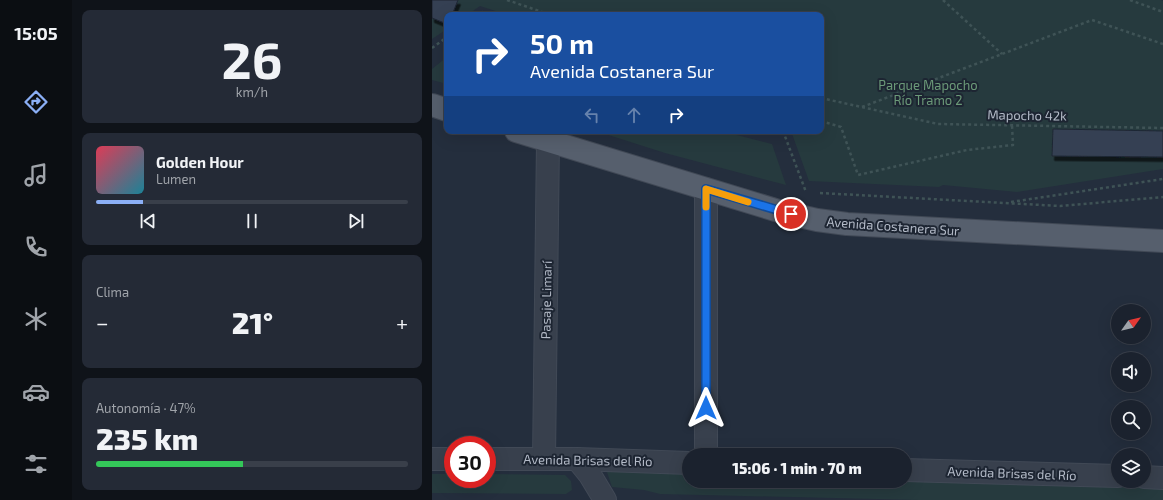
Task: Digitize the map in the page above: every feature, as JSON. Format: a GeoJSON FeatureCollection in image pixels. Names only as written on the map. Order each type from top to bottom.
{"type":"FeatureCollection","features":[{"type":"Feature","properties":{"kind":"main road"},"geometry":{"type":"LineString","coordinates":[[432,105],[444,109]]}},
{"type":"Feature","properties":{"kind":"main road","name":"Avenida Costanera Sur"},"geometry":{"type":"LineString","coordinates":[[526,134],[794,215],[833,223],[1163,241]]}},
{"type":"Feature","properties":{"kind":"street","name":"Pasaje Limarí"},"geometry":{"type":"LineString","coordinates":[[544,459],[548,141]]}},
{"type":"Feature","properties":{"kind":"street"},"geometry":{"type":"LineString","coordinates":[[706,189],[706,448]]}},
{"type":"Feature","properties":{"kind":"street"},"geometry":{"type":"LineString","coordinates":[[432,459],[444,459]]}},
{"type":"Feature","properties":{"kind":"street","name":"Avenida Brisas del Río"},"geometry":{"type":"LineString","coordinates":[[496,459],[577,459],[682,463]]}},
{"type":"Feature","properties":{"kind":"street"},"geometry":{"type":"LineString","coordinates":[[577,459],[590,475],[605,500]]}},
{"type":"Feature","properties":{"kind":"street","name":"Avenida Brisas del Río"},"geometry":{"type":"LineString","coordinates":[[912,470],[1111,476]]}},
{"type":"Feature","properties":{"kind":"street"},"geometry":{"type":"LineString","coordinates":[[1151,477],[1163,478]]}},
{"type":"Feature","properties":{"kind":"path"},"geometry":{"type":"LineString","coordinates":[[506,0],[542,12]]}},
{"type":"Feature","properties":{"kind":"path"},"geometry":{"type":"LineString","coordinates":[[943,0],[1002,54]]}},
{"type":"Feature","properties":{"kind":"path"},"geometry":{"type":"LineString","coordinates":[[1130,0],[1163,12]]}},
{"type":"Feature","properties":{"kind":"path"},"geometry":{"type":"LineString","coordinates":[[860,108],[1092,20],[1163,44]]}},
{"type":"Feature","properties":{"kind":"path"},"geometry":{"type":"LineString","coordinates":[[432,48],[444,39]]}},
{"type":"Feature","properties":{"kind":"path","name":"Mapocho 42k"},"geometry":{"type":"LineString","coordinates":[[824,99],[860,108],[938,124],[1163,128]]}},
{"type":"Feature","properties":{"kind":"path"},"geometry":{"type":"LineString","coordinates":[[824,121],[841,127],[858,175],[968,150],[1013,145],[1012,125]]}},
{"type":"Feature","properties":{"kind":"path"},"geometry":{"type":"LineString","coordinates":[[783,134],[806,193]]}},
{"type":"Feature","properties":{"kind":"path"},"geometry":{"type":"LineString","coordinates":[[1004,203],[1163,179]]}},
{"type":"Feature","properties":{"kind":"path"},"geometry":{"type":"LineString","coordinates":[[802,193],[1060,206],[1163,197]]}},
{"type":"Feature","properties":{"kind":"green space","name":"Parque Mapocho Río Tramo 2"},"geometry":{"type":"Polygon","coordinates":[[[432,0],[1161,0],[1163,1],[1163,169],[1017,192],[943,185],[939,187],[809,181],[792,134],[824,134],[824,12],[499,12],[480,6],[471,12],[444,12],[444,31],[432,39],[432,0]]]}},
{"type":"Feature","properties":{"kind":"green space"},"geometry":{"type":"Polygon","coordinates":[[[444,59],[444,83],[432,80],[432,69],[444,59]]]}},
{"type":"Feature","properties":{"kind":"green space"},"geometry":{"type":"Polygon","coordinates":[[[605,134],[733,134],[772,144],[786,185],[665,153],[605,134]]]}},
{"type":"Feature","properties":{"kind":"green space"},"geometry":{"type":"Polygon","coordinates":[[[606,469],[682,471],[682,488],[912,488],[912,477],[1111,483],[1111,488],[1151,488],[1151,484],[1163,484],[1163,500],[918,500],[660,494],[644,490],[612,487],[606,469]]]}},
{"type":"Feature","properties":{"kind":"green space"},"geometry":{"type":"Polygon","coordinates":[[[432,474],[444,474],[444,488],[496,488],[496,474],[565,475],[571,481],[572,490],[566,494],[432,493],[432,474]]]}},
{"type":"Feature","properties":{"kind":"building"},"geometry":{"type":"Polygon","coordinates":[[[432,0],[458,0],[453,12],[444,12],[444,23],[432,18],[432,0]]]}},
{"type":"Feature","properties":{"kind":"building"},"geometry":{"type":"Polygon","coordinates":[[[1053,129],[1163,131],[1163,157],[1052,156],[1053,129]]]}},
{"type":"Feature","properties":{"kind":"slow traffic"},"geometry":{"type":"LineString","coordinates":[[706,207],[706,189],[748,202]]}},
{"type":"Feature","properties":{"kind":"route"},"geometry":{"type":"LineString","coordinates":[[706,408],[706,189],[791,214]]}}]}
